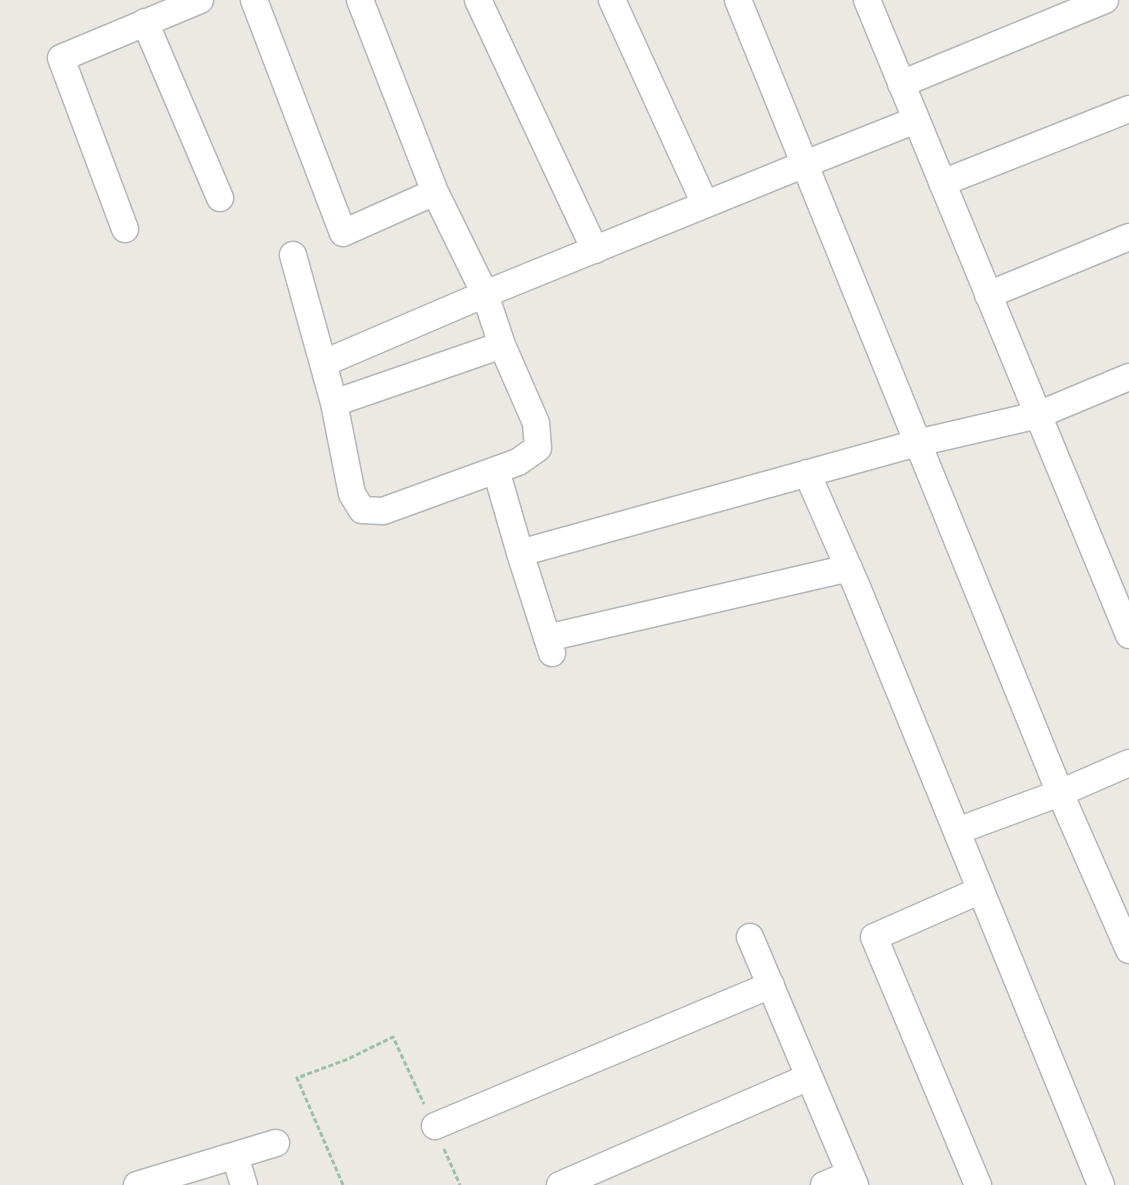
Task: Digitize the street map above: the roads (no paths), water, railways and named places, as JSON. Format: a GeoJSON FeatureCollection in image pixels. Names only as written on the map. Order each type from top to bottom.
{"type":"FeatureCollection","features":[{"type":"Feature","properties":{"kind":"street"},"geometry":{"type":"LineString","coordinates":[[125,229],[62,58],[200,0]]}},
{"type":"Feature","properties":{"kind":"street"},"geometry":{"type":"LineString","coordinates":[[254,0],[343,233],[435,192]]}},
{"type":"Feature","properties":{"kind":"street"},"geometry":{"type":"LineString","coordinates":[[293,255],[334,403],[352,494],[362,510],[383,510],[518,462],[538,448],[536,423],[502,345],[484,294],[435,192],[360,0]]}},
{"type":"Feature","properties":{"kind":"street"},"geometry":{"type":"LineString","coordinates":[[478,0],[596,250]]}},
{"type":"Feature","properties":{"kind":"street"},"geometry":{"type":"LineString","coordinates":[[612,0],[705,204]]}},
{"type":"Feature","properties":{"kind":"street"},"geometry":{"type":"LineString","coordinates":[[738,0],[1060,793],[1129,950]]}},
{"type":"Feature","properties":{"kind":"street"},"geometry":{"type":"LineString","coordinates":[[866,0],[1038,415],[1127,621]]}},
{"type":"Feature","properties":{"kind":"street"},"geometry":{"type":"LineString","coordinates":[[901,84],[1105,0]]}},
{"type":"Feature","properties":{"kind":"street"},"geometry":{"type":"LineString","coordinates":[[145,22],[220,198]]}},
{"type":"Feature","properties":{"kind":"street"},"geometry":{"type":"LineString","coordinates":[[942,182],[1129,109]]}},
{"type":"Feature","properties":{"kind":"street"},"geometry":{"type":"LineString","coordinates":[[324,363],[484,294],[916,120]]}},
{"type":"Feature","properties":{"kind":"street"},"geometry":{"type":"LineString","coordinates":[[988,295],[1129,237]]}},
{"type":"Feature","properties":{"kind":"street"},"geometry":{"type":"LineString","coordinates":[[334,403],[502,345]]}},
{"type":"Feature","properties":{"kind":"street"},"geometry":{"type":"LineString","coordinates":[[520,553],[918,443],[1038,415],[1129,377]]}},
{"type":"Feature","properties":{"kind":"street"},"geometry":{"type":"LineString","coordinates":[[496,470],[520,553],[550,645],[849,568]]}},
{"type":"Feature","properties":{"kind":"street"},"geometry":{"type":"LineString","coordinates":[[807,473],[849,568],[1101,1185]]}},
{"type":"Feature","properties":{"kind":"street"},"geometry":{"type":"LineString","coordinates":[[957,831],[1060,793],[1129,763]]}},
{"type":"Feature","properties":{"kind":"street"},"geometry":{"type":"LineString","coordinates":[[978,1185],[874,936],[981,890]]}},
{"type":"Feature","properties":{"kind":"street"},"geometry":{"type":"LineString","coordinates":[[750,937],[853,1179],[824,1185]]}},
{"type":"Feature","properties":{"kind":"street"},"geometry":{"type":"LineString","coordinates":[[435,1126],[770,985]]}},
{"type":"Feature","properties":{"kind":"street"},"geometry":{"type":"LineString","coordinates":[[560,1185],[810,1078]]}},
{"type":"Feature","properties":{"kind":"street"},"geometry":{"type":"LineString","coordinates":[[138,1185],[276,1144]]}},
{"type":"Feature","properties":{"kind":"street"},"geometry":{"type":"LineString","coordinates":[[235,1156],[244,1185]]}}]}
